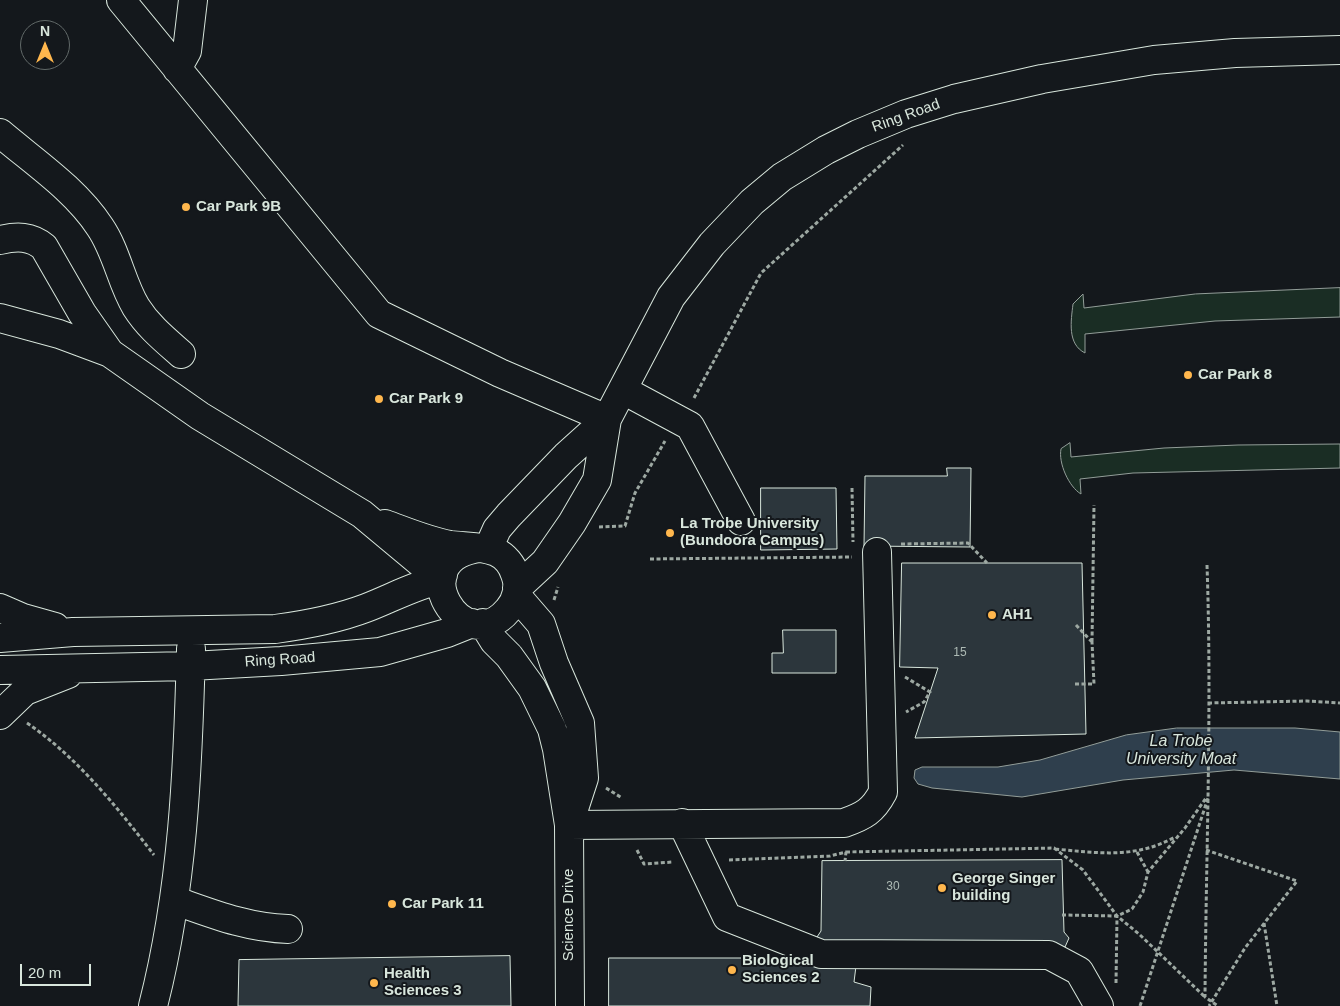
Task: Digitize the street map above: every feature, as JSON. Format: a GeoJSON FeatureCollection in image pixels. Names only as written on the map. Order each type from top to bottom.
{"type":"FeatureCollection","features":[{"type":"Feature","properties":{"kind":"street"},"geometry":{"type":"LineString","coordinates":[[121,0],[379,314],[500,372],[607,419]]}},
{"type":"Feature","properties":{"kind":"street"},"geometry":{"type":"LineString","coordinates":[[177,69],[187,51],[193,0]]}},
{"type":"Feature","properties":{"kind":"street","name":"Ring Road"},"geometry":{"type":"LineString","coordinates":[[484,549],[509,515],[566,456],[607,419],[671,297],[712,244],[752,202],[782,177],[826,150],[906,114],[954,99],[1042,79],[1154,60],[1235,53],[1340,50]]}},
{"type":"Feature","properties":{"kind":"street"},"geometry":{"type":"LineString","coordinates":[[0,133],[70,192],[99,226],[108,242],[135,305],[145,320],[181,354]]}},
{"type":"Feature","properties":{"kind":"street"},"geometry":{"type":"LineString","coordinates":[[0,240],[25,238],[35,241],[44,248],[82,313],[110,353]]}},
{"type":"Feature","properties":{"kind":"street"},"geometry":{"type":"LineString","coordinates":[[0,318],[60,334],[110,353],[200,416],[362,514],[422,564],[442,577]]}},
{"type":"Feature","properties":{"kind":"street"},"geometry":{"type":"LineString","coordinates":[[623,390],[690,426],[741,521]]}},
{"type":"Feature","properties":{"kind":"street","name":"Ring Road"},"geometry":{"type":"LineString","coordinates":[[517,591],[545,562],[572,524],[597,480],[607,419]]}},
{"type":"Feature","properties":{"kind":"street"},"geometry":{"type":"LineString","coordinates":[[362,514],[416,536],[450,545],[484,549],[497,552],[512,567],[517,591],[513,604],[500,618],[478,623],[459,618],[448,608],[442,594],[442,577],[448,564],[457,555],[468,550],[484,549]]}},
{"type":"Feature","properties":{"kind":"street"},"geometry":{"type":"LineString","coordinates":[[568,825],[632,823],[844,823],[858,818],[875,807],[883,792],[874,551]]}},
{"type":"Feature","properties":{"kind":"street","name":"Ring Road"},"geometry":{"type":"LineString","coordinates":[[0,638],[73,632],[275,629],[305,625],[364,608],[420,584],[442,577]]}},
{"type":"Feature","properties":{"kind":"street","name":"Science Drive"},"geometry":{"type":"LineString","coordinates":[[517,591],[541,624],[554,663],[580,723],[584,778],[568,825]]}},
{"type":"Feature","properties":{"kind":"street","name":"Ring Road"},"geometry":{"type":"LineString","coordinates":[[0,608],[23,618],[73,632]]}},
{"type":"Feature","properties":{"kind":"street","name":"Ring Road"},"geometry":{"type":"LineString","coordinates":[[0,670],[191,666],[281,661],[380,652],[478,623]]}},
{"type":"Feature","properties":{"kind":"street","name":"Science Drive"},"geometry":{"type":"LineString","coordinates":[[478,623],[509,656],[532,688],[552,729],[557,749],[568,825],[570,1006]]}},
{"type":"Feature","properties":{"kind":"street"},"geometry":{"type":"LineString","coordinates":[[153,1006],[176,901],[187,755],[192,630]]}},
{"type":"Feature","properties":{"kind":"street","name":"Ring Road"},"geometry":{"type":"LineString","coordinates":[[4,710],[25,691],[84,668]]}},
{"type":"Feature","properties":{"kind":"street"},"geometry":{"type":"LineString","coordinates":[[552,729],[580,723]]}},
{"type":"Feature","properties":{"kind":"street"},"geometry":{"type":"LineString","coordinates":[[682,823],[727,917],[821,954],[1049,955],[1079,971],[1108,996]]}},
{"type":"Feature","properties":{"kind":"street"},"geometry":{"type":"LineString","coordinates":[[176,901],[232,921],[269,928],[288,929]]}},
{"type":"Feature","properties":{"kind":"path"},"geometry":{"type":"LineString","coordinates":[[595,528],[625,526],[635,493],[678,418],[690,405],[760,273],[909,139]]}},
{"type":"Feature","properties":{"kind":"path"},"geometry":{"type":"LineString","coordinates":[[1075,684],[1094,684],[1092,641],[1094,505]]}},
{"type":"Feature","properties":{"kind":"path"},"geometry":{"type":"LineString","coordinates":[[650,558],[874,551],[968,543],[987,562]]}},
{"type":"Feature","properties":{"kind":"path"},"geometry":{"type":"LineString","coordinates":[[1205,997],[1206,850],[1210,793],[1207,564]]}},
{"type":"Feature","properties":{"kind":"path"},"geometry":{"type":"LineString","coordinates":[[553,607],[559,584]]}},
{"type":"Feature","properties":{"kind":"path"},"geometry":{"type":"LineString","coordinates":[[1076,625],[1092,641]]}},
{"type":"Feature","properties":{"kind":"path"},"geometry":{"type":"LineString","coordinates":[[1208,703],[1307,701],[1340,703]]}},
{"type":"Feature","properties":{"kind":"path"},"geometry":{"type":"LineString","coordinates":[[4,710],[58,746],[86,774],[159,863]]}},
{"type":"Feature","properties":{"kind":"path"},"geometry":{"type":"LineString","coordinates":[[602,783],[606,788],[632,805],[632,840],[644,864],[830,856],[846,852],[1054,848],[1095,853],[1137,852],[1156,847],[1179,835]]}},
{"type":"Feature","properties":{"kind":"path"},"geometry":{"type":"LineString","coordinates":[[1062,915],[1117,916],[1132,909],[1143,892],[1148,872],[1179,835],[1210,793]]}},
{"type":"Feature","properties":{"kind":"path"},"geometry":{"type":"LineString","coordinates":[[1140,1006],[1210,793]]}},
{"type":"Feature","properties":{"kind":"path"},"geometry":{"type":"LineString","coordinates":[[844,823],[845,861]]}},
{"type":"Feature","properties":{"kind":"path"},"geometry":{"type":"LineString","coordinates":[[1054,848],[1083,870],[1117,916],[1158,951],[1205,997],[1218,1006]]}},
{"type":"Feature","properties":{"kind":"path"},"geometry":{"type":"LineString","coordinates":[[1206,850],[1297,881],[1264,923],[1210,1001],[1209,1006]]}},
{"type":"Feature","properties":{"kind":"path"},"geometry":{"type":"LineString","coordinates":[[1137,852],[1148,872]]}},
{"type":"Feature","properties":{"kind":"path"},"geometry":{"type":"LineString","coordinates":[[1108,996],[1117,916]]}},
{"type":"Feature","properties":{"kind":"path"},"geometry":{"type":"LineString","coordinates":[[1264,923],[1277,1006]]}},
{"type":"Feature","properties":{"kind":"green space"},"geometry":{"type":"Polygon","coordinates":[[[1340,288],[1340,317],[1215,321],[1085,334],[1085,353],[1075,344],[1073,338],[1073,304],[1083,294],[1084,308],[1195,294],[1340,288]]]}},
{"type":"Feature","properties":{"kind":"green space"},"geometry":{"type":"Polygon","coordinates":[[[1070,443],[1071,457],[1164,448],[1340,444],[1340,468],[1133,473],[1080,479],[1081,494],[1072,486],[1065,474],[1061,461],[1061,449],[1070,443]]]}},
{"type":"Feature","properties":{"kind":"water","name":"La Trobe University Moat"},"geometry":{"type":"Polygon","coordinates":[[[1177,728],[1295,728],[1340,732],[1340,779],[1234,770],[1123,780],[1022,797],[932,788],[918,784],[914,778],[915,770],[922,767],[998,767],[1040,760],[1126,735],[1177,728]]]}},
{"type":"Feature","properties":{"kind":"building"},"geometry":{"type":"Polygon","coordinates":[[[947,468],[971,468],[970,547],[864,546],[865,476],[947,476],[947,468]]]}},
{"type":"Feature","properties":{"kind":"building"},"geometry":{"type":"Polygon","coordinates":[[[761,488],[836,488],[837,549],[761,550],[761,488]]]}},
{"type":"Feature","properties":{"kind":"building","name":"AH1"},"geometry":{"type":"Polygon","coordinates":[[[902,563],[1082,563],[1086,734],[915,738],[938,668],[900,667],[902,563]]]}},
{"type":"Feature","properties":{"kind":"building"},"geometry":{"type":"Polygon","coordinates":[[[783,630],[836,630],[836,673],[772,673],[772,653],[783,653],[783,630]]]}},
{"type":"Feature","properties":{"kind":"building","name":"George Singer building"},"geometry":{"type":"Polygon","coordinates":[[[1062,860],[1064,932],[1069,938],[1065,947],[819,946],[817,937],[821,931],[822,861],[1062,860]]]}},
{"type":"Feature","properties":{"kind":"building","name":"Health Sciences 3"},"geometry":{"type":"Polygon","coordinates":[[[510,956],[511,1006],[238,1006],[239,960],[510,956]]]}},
{"type":"Feature","properties":{"kind":"building","name":"Biological Sciences 2"},"geometry":{"type":"Polygon","coordinates":[[[609,958],[857,958],[854,982],[871,987],[870,1006],[609,1006],[609,958]]]}},
{"type":"Feature","properties":{"kind":"place","name":"Car Park 9B"},"geometry":{"type":"Point","coordinates":[186,207]}},
{"type":"Feature","properties":{"kind":"place","name":"Car Park 8"},"geometry":{"type":"Point","coordinates":[1188,375]}},
{"type":"Feature","properties":{"kind":"place","name":"Car Park 9"},"geometry":{"type":"Point","coordinates":[379,399]}},
{"type":"Feature","properties":{"kind":"place","name":"La Trobe University (Bundoora Campus)"},"geometry":{"type":"Point","coordinates":[670,533]}},
{"type":"Feature","properties":{"kind":"place","name":"AH1"},"geometry":{"type":"Point","coordinates":[992,615]}},
{"type":"Feature","properties":{"kind":"place","name":"George Singer building"},"geometry":{"type":"Point","coordinates":[942,888]}},
{"type":"Feature","properties":{"kind":"place","name":"Car Park 11"},"geometry":{"type":"Point","coordinates":[392,904]}},
{"type":"Feature","properties":{"kind":"place","name":"Biological Sciences 2"},"geometry":{"type":"Point","coordinates":[732,970]}},
{"type":"Feature","properties":{"kind":"place","name":"Health Sciences 3"},"geometry":{"type":"Point","coordinates":[374,983]}}]}
